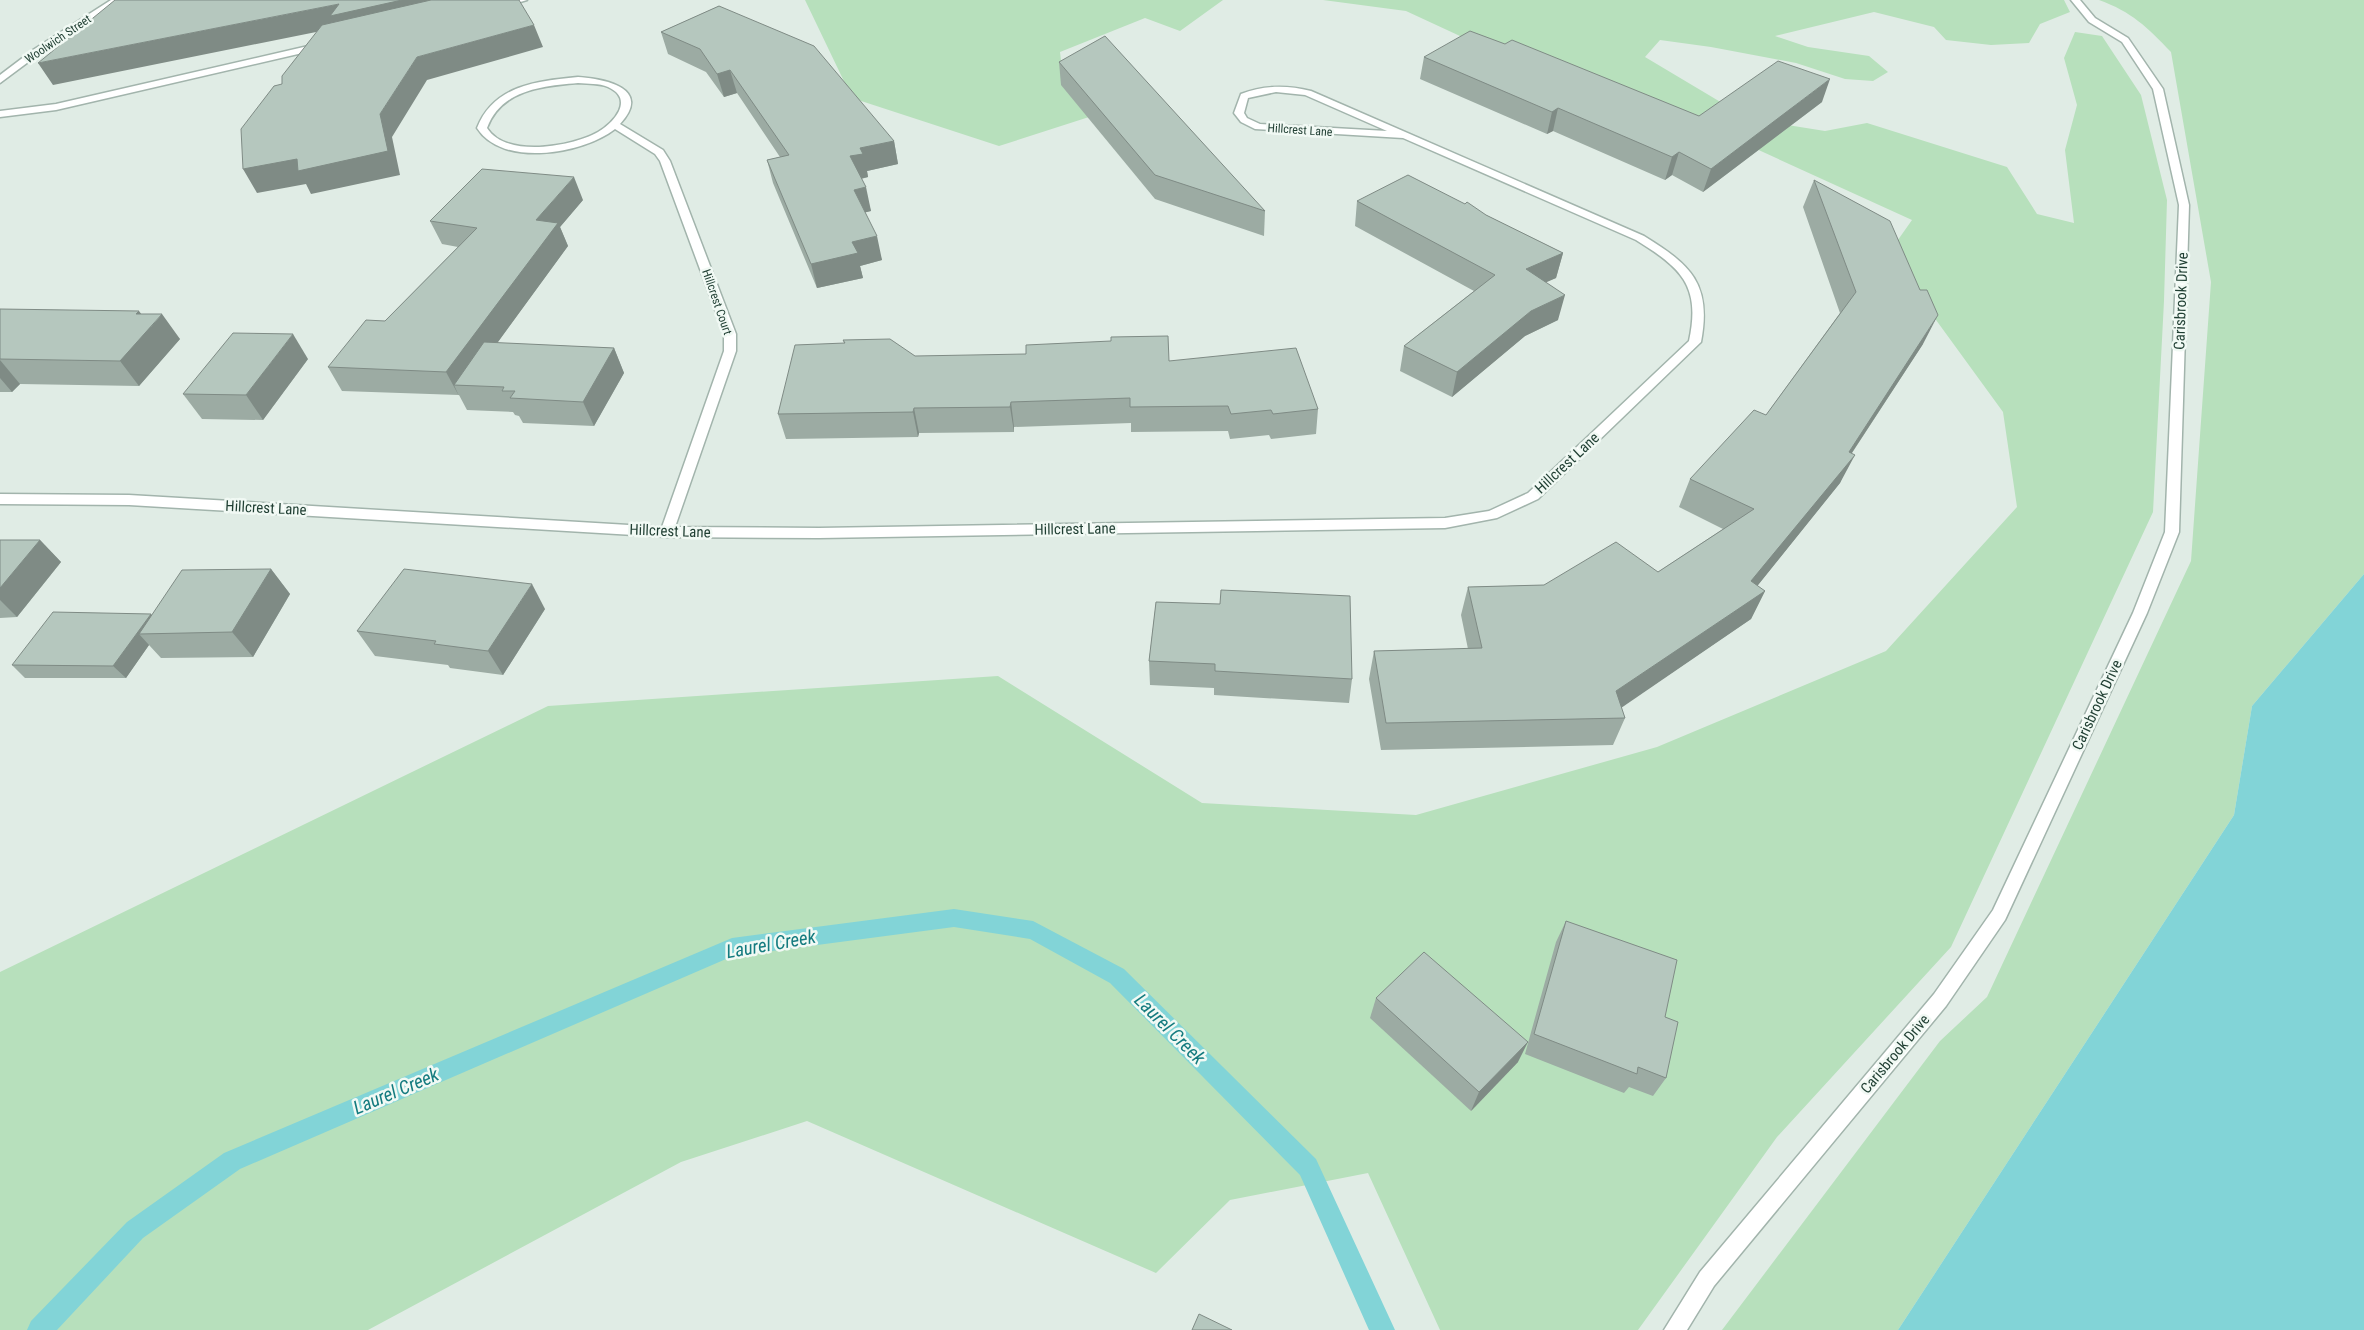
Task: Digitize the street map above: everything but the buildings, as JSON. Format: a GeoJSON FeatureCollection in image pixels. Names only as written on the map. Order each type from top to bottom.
{"type":"FeatureCollection","features":[{"type":"Feature","properties":{"kind":"street","name":"Woolwich Street"},"geometry":{"type":"LineString","coordinates":[[0,80],[36,52],[118,0]]}},
{"type":"Feature","properties":{"kind":"street"},"geometry":{"type":"LineString","coordinates":[[494,7],[523,0]]}},
{"type":"Feature","properties":{"kind":"street","name":"Carisbrook Drive"},"geometry":{"type":"LineString","coordinates":[[1675,1330],[1707,1279],[1940,1000],[1999,915],[2140,613],[2172,532],[2184,205],[2158,89],[2125,40],[2092,20],[2075,0]]}},
{"type":"Feature","properties":{"kind":"street"},"geometry":{"type":"LineString","coordinates":[[0,114],[56,107],[328,45]]}},
{"type":"Feature","properties":{"kind":"street"},"geometry":{"type":"LineString","coordinates":[[578,80],[598,82],[615,87],[624,94],[628,104],[625,114],[615,125],[598,136],[574,144],[549,149],[524,149],[503,145],[489,138],[482,128],[484,117],[511,95],[554,82],[578,80]]}},
{"type":"Feature","properties":{"kind":"street","name":"Hillcrest Lane"},"geometry":{"type":"LineString","coordinates":[[0,499],[130,500],[667,532],[819,533],[1445,523],[1492,515],[1533,496],[1695,342],[1700,309],[1694,284],[1673,259],[1640,238],[1308,93],[1283,88],[1258,90],[1244,96],[1240,104],[1239,113],[1244,120],[1258,127],[1402,135]]}},
{"type":"Feature","properties":{"kind":"street","name":"Hillcrest Court"},"geometry":{"type":"LineString","coordinates":[[615,125],[659,152],[665,161],[730,334],[730,351],[667,532]]}},
{"type":"Feature","properties":{"kind":"green space"},"geometry":{"type":"Polygon","coordinates":[[[805,0],[1223,0],[1180,31],[1145,18],[1060,52],[1064,87],[1117,108],[999,146],[852,98],[805,0]]]}},
{"type":"Feature","properties":{"kind":"green space"},"geometry":{"type":"Polygon","coordinates":[[[1323,0],[2064,0],[2070,12],[2040,24],[2029,43],[1991,45],[1946,40],[1934,27],[1874,12],[1775,36],[1808,47],[1869,56],[1888,72],[1873,81],[1845,79],[1796,63],[1711,47],[1660,40],[1645,57],[1749,119],[1825,131],[1867,123],[2007,167],[2037,214],[2074,223],[2065,150],[2077,105],[2064,58],[2075,32],[2102,36],[2141,95],[2167,200],[2164,301],[2153,512],[1951,947],[1777,1137],[1638,1330],[1440,1330],[1368,1173],[1230,1200],[1156,1273],[807,1121],[681,1162],[368,1330],[0,1330],[0,972],[548,706],[998,676],[1202,803],[1416,815],[1657,747],[1886,651],[2017,507],[2003,412],[1888,254],[1912,220],[1673,111],[1501,55],[1406,11],[1323,0]]]}},
{"type":"Feature","properties":{"kind":"green space"},"geometry":{"type":"Polygon","coordinates":[[[2099,0],[2364,0],[2364,574],[2252,706],[2234,815],[1898,1330],[1722,1330],[1940,1041],[1987,997],[2191,561],[2211,282],[2171,52],[2130,15],[2099,0]]]}},
{"type":"Feature","properties":{"kind":"water"},"geometry":{"type":"Polygon","coordinates":[[[2364,574],[2364,1330],[1898,1330],[2234,815],[2252,706],[2364,574]]]}},
{"type":"Feature","properties":{"kind":"waterway","name":"Laurel Creek"},"geometry":{"type":"LineString","coordinates":[[40,1330],[135,1230],[232,1161],[732,947],[954,918],[1033,930],[1117,976],[1308,1167],[1382,1330]]}}]}
